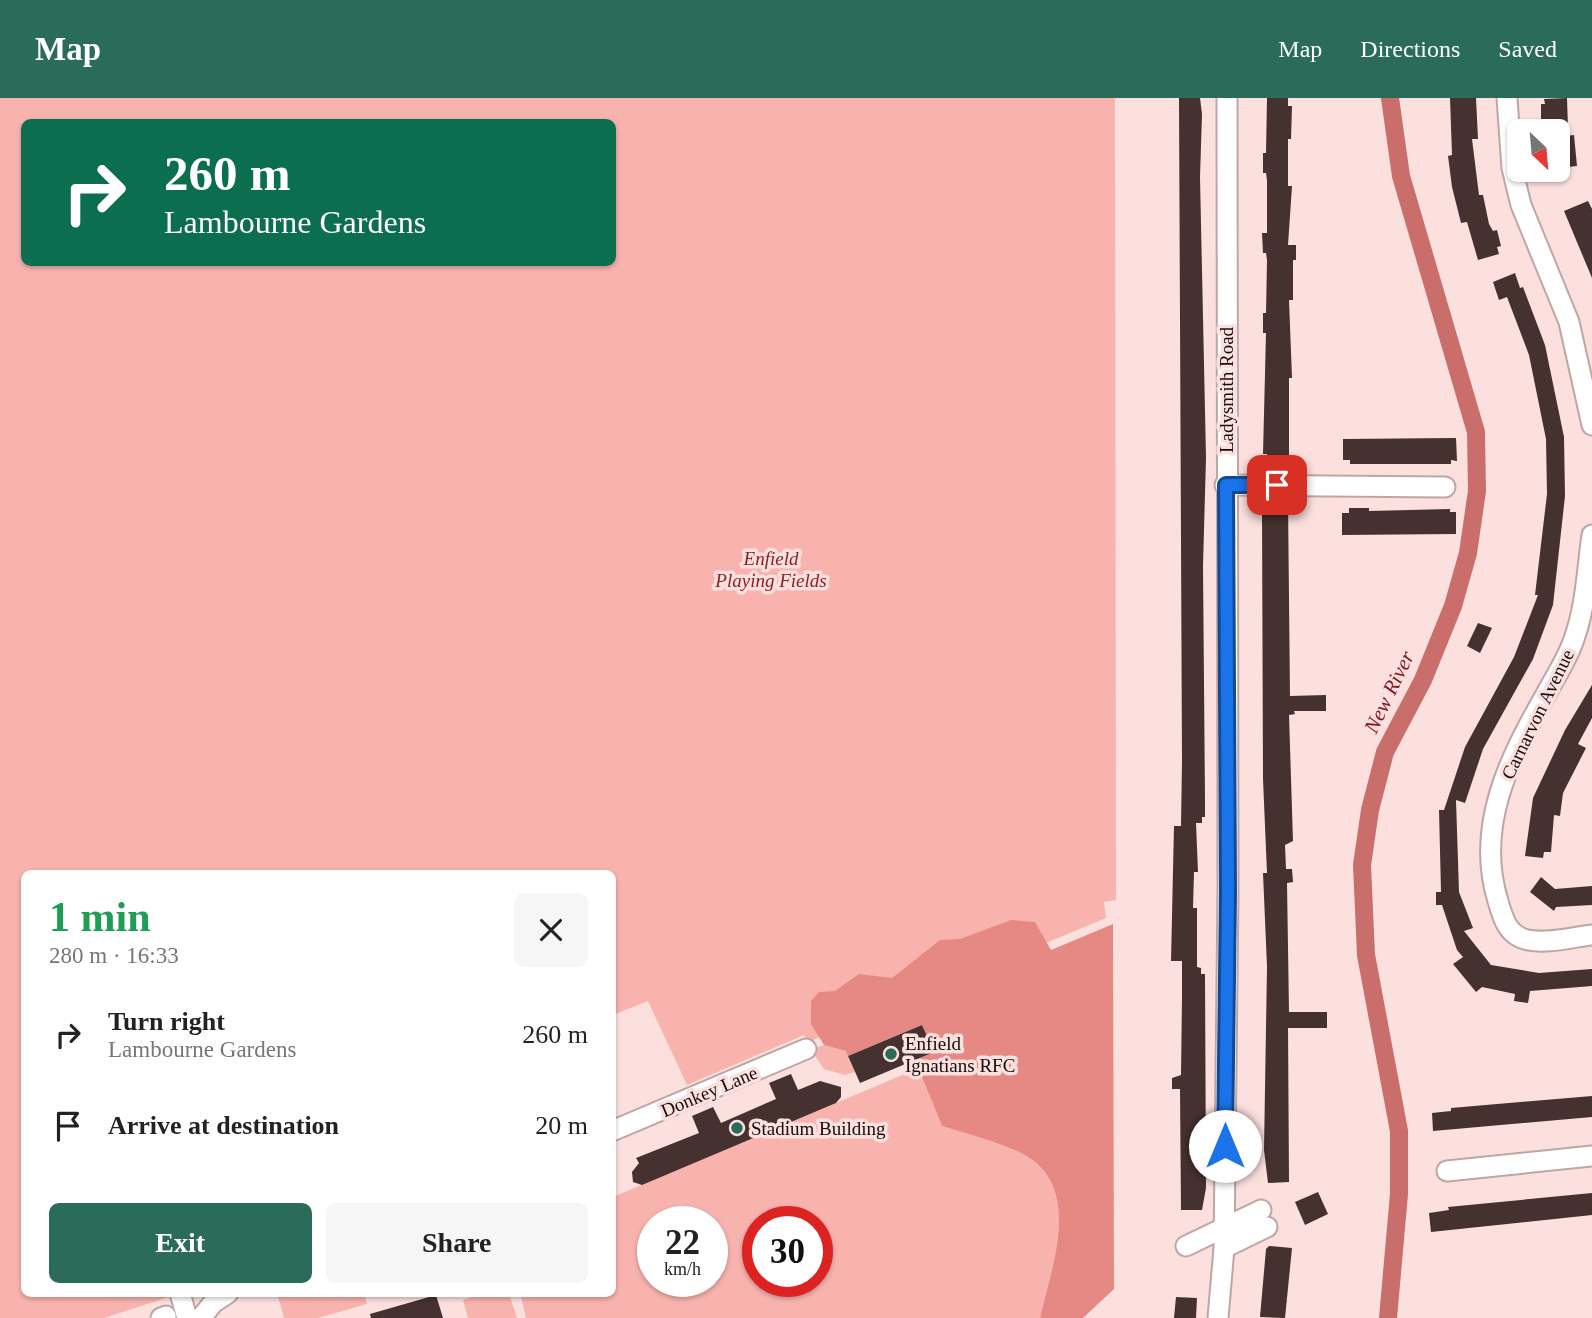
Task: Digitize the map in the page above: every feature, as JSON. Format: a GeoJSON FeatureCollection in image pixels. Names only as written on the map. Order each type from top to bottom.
{"type":"FeatureCollection","features":[{"type":"Feature","properties":{"kind":"street","name":"Ladysmith Road"},"geometry":{"type":"LineString","coordinates":[[1224,1248],[1228,892],[1227,98]]}},
{"type":"Feature","properties":{"kind":"street"},"geometry":{"type":"LineString","coordinates":[[1507,98],[1512,167],[1521,205],[1569,322],[1592,425]]}},
{"type":"Feature","properties":{"kind":"street"},"geometry":{"type":"LineString","coordinates":[[1226,485],[1444,487]]}},
{"type":"Feature","properties":{"kind":"street","name":"Carnarvon Avenue"},"geometry":{"type":"LineString","coordinates":[[1592,535],[1588,607],[1565,662],[1517,748],[1492,816],[1493,885],[1511,932],[1529,940],[1592,935]]}},
{"type":"Feature","properties":{"kind":"street","name":"Donkey Lane"},"geometry":{"type":"LineString","coordinates":[[616,1129],[806,1049]]}},
{"type":"Feature","properties":{"kind":"street"},"geometry":{"type":"LineString","coordinates":[[1447,1171],[1592,1156]]}},
{"type":"Feature","properties":{"kind":"street"},"geometry":{"type":"LineString","coordinates":[[1186,1246],[1224,1227],[1264,1219],[1224,1248],[1218,1318]]}},
{"type":"Feature","properties":{"kind":"street"},"geometry":{"type":"LineString","coordinates":[[181,1297],[187,1318]]}},
{"type":"Feature","properties":{"kind":"street"},"geometry":{"type":"LineString","coordinates":[[201,1318],[213,1303],[222,1297]]}},
{"type":"Feature","properties":{"kind":"green space","name":"Enfield Playing Fields"},"geometry":{"type":"Polygon","coordinates":[[[0,98],[1115,98],[1116,900],[1104,902],[1106,918],[808,1042],[804,1035],[687,1085],[648,1001],[616,1014],[616,870],[21,870],[21,1297],[169,1297],[104,1318],[0,1318],[0,98]]]}},
{"type":"Feature","properties":{"kind":"green space"},"geometry":{"type":"Polygon","coordinates":[[[824,1045],[846,1051],[855,1072],[845,1075],[824,1069],[811,1050],[824,1045]]]}},
{"type":"Feature","properties":{"kind":"green space"},"geometry":{"type":"Polygon","coordinates":[[[915,1060],[942,1126],[1019,1152],[1039,1166],[1052,1184],[1058,1204],[1059,1227],[1040,1318],[526,1318],[521,1297],[616,1297],[616,1196],[907,1073],[904,1064],[915,1060]]]}},
{"type":"Feature","properties":{"kind":"green space"},"geometry":{"type":"Polygon","coordinates":[[[278,1297],[365,1297],[367,1304],[318,1318],[284,1318],[278,1297]]]}},
{"type":"Feature","properties":{"kind":"green space"},"geometry":{"type":"Polygon","coordinates":[[[473,1297],[510,1297],[517,1318],[468,1318],[463,1300],[473,1297]]]}},
{"type":"Feature","properties":{"kind":"shaded area"},"geometry":{"type":"Polygon","coordinates":[[[1011,920],[1035,922],[1051,950],[1113,924],[1114,1289],[1083,1318],[1040,1318],[1059,1227],[1058,1204],[1052,1184],[1039,1166],[1019,1152],[942,1126],[915,1060],[933,1052],[922,1025],[848,1056],[846,1051],[824,1045],[811,1024],[811,1001],[819,992],[835,991],[859,974],[892,978],[940,940],[960,939],[1011,920]]]}},
{"type":"Feature","properties":{"kind":"building"},"geometry":{"type":"Polygon","coordinates":[[[1179,98],[1200,98],[1202,114],[1200,177],[1206,458],[1203,566],[1205,817],[1202,817],[1202,823],[1196,823],[1198,872],[1194,872],[1193,908],[1197,908],[1197,967],[1201,968],[1201,974],[1205,974],[1206,1188],[1202,1210],[1181,1210],[1180,1089],[1172,1089],[1172,1078],[1181,1075],[1182,997],[1182,961],[1171,961],[1174,826],[1181,826],[1182,761],[1179,98]]]}},
{"type":"Feature","properties":{"kind":"building"},"geometry":{"type":"Polygon","coordinates":[[[1267,98],[1288,98],[1288,106],[1292,106],[1291,139],[1288,139],[1288,186],[1292,186],[1288,245],[1296,245],[1296,260],[1293,260],[1293,300],[1289,300],[1292,378],[1289,378],[1289,460],[1267,459],[1267,454],[1263,454],[1266,333],[1263,333],[1263,313],[1266,313],[1267,260],[1266,253],[1263,253],[1262,233],[1267,233],[1267,180],[1266,173],[1263,173],[1263,153],[1266,153],[1267,98]]]}},
{"type":"Feature","properties":{"kind":"building"},"geometry":{"type":"Polygon","coordinates":[[[1450,98],[1476,98],[1478,139],[1472,139],[1479,195],[1483,195],[1489,224],[1493,231],[1497,230],[1501,246],[1497,247],[1499,254],[1478,260],[1467,222],[1461,223],[1452,187],[1448,156],[1452,155],[1450,98]]]}},
{"type":"Feature","properties":{"kind":"building"},"geometry":{"type":"Polygon","coordinates":[[[1567,98],[1568,119],[1541,119],[1541,104],[1545,104],[1544,99],[1567,98]]]}},
{"type":"Feature","properties":{"kind":"building"},"geometry":{"type":"Polygon","coordinates":[[[1574,135],[1577,166],[1570,167],[1570,136],[1574,135]]]}},
{"type":"Feature","properties":{"kind":"building"},"geometry":{"type":"Polygon","coordinates":[[[1588,201],[1592,209],[1592,278],[1564,211],[1588,201]]]}},
{"type":"Feature","properties":{"kind":"building"},"geometry":{"type":"Polygon","coordinates":[[[1515,273],[1545,345],[1564,437],[1565,496],[1553,605],[1533,659],[1483,749],[1465,803],[1456,800],[1459,892],[1473,928],[1464,931],[1491,965],[1539,973],[1592,969],[1592,986],[1530,991],[1528,1003],[1514,1001],[1515,994],[1482,987],[1476,992],[1453,964],[1463,957],[1457,950],[1442,905],[1436,905],[1436,892],[1441,892],[1439,810],[1444,810],[1465,747],[1514,657],[1538,595],[1535,595],[1547,494],[1546,439],[1529,355],[1507,297],[1499,300],[1493,282],[1515,273]]]}},
{"type":"Feature","properties":{"kind":"building"},"geometry":{"type":"Polygon","coordinates":[[[1456,438],[1457,461],[1451,460],[1451,464],[1350,464],[1350,460],[1343,460],[1343,439],[1456,438]]]}},
{"type":"Feature","properties":{"kind":"building"},"geometry":{"type":"Polygon","coordinates":[[[1267,502],[1288,502],[1290,696],[1326,695],[1326,711],[1294,711],[1295,714],[1289,715],[1293,841],[1285,845],[1286,869],[1292,869],[1293,882],[1287,883],[1289,1012],[1327,1012],[1327,1028],[1288,1028],[1289,1182],[1268,1183],[1264,1150],[1267,967],[1263,873],[1267,873],[1263,779],[1262,513],[1267,513],[1267,502]]]}},
{"type":"Feature","properties":{"kind":"building"},"geometry":{"type":"Polygon","coordinates":[[[1349,508],[1369,508],[1369,511],[1450,509],[1450,512],[1456,512],[1456,534],[1342,535],[1342,513],[1349,513],[1349,508]]]}},
{"type":"Feature","properties":{"kind":"building"},"geometry":{"type":"Polygon","coordinates":[[[1478,623],[1492,628],[1480,653],[1467,646],[1478,623]]]}},
{"type":"Feature","properties":{"kind":"building"},"geometry":{"type":"Polygon","coordinates":[[[1592,685],[1592,718],[1578,744],[1586,748],[1563,793],[1560,816],[1554,815],[1551,852],[1544,852],[1543,858],[1525,856],[1533,798],[1565,730],[1592,685]]]}},
{"type":"Feature","properties":{"kind":"building"},"geometry":{"type":"Polygon","coordinates":[[[1541,877],[1555,889],[1592,886],[1592,905],[1556,907],[1554,911],[1530,892],[1541,877]]]}},
{"type":"Feature","properties":{"kind":"building","name":"Enfield Ignatians RFC"},"geometry":{"type":"Polygon","coordinates":[[[922,1025],[934,1052],[860,1083],[848,1056],[922,1025]]]}},
{"type":"Feature","properties":{"kind":"building","name":"Stadium Building"},"geometry":{"type":"Polygon","coordinates":[[[791,1074],[798,1090],[820,1081],[841,1087],[841,1097],[836,1103],[642,1185],[633,1182],[632,1172],[639,1163],[636,1158],[699,1133],[692,1116],[713,1107],[721,1123],[776,1099],[769,1083],[791,1074]]]}},
{"type":"Feature","properties":{"kind":"building"},"geometry":{"type":"Polygon","coordinates":[[[1592,1096],[1592,1117],[1433,1131],[1432,1113],[1451,1111],[1451,1108],[1592,1096]]]}},
{"type":"Feature","properties":{"kind":"building"},"geometry":{"type":"Polygon","coordinates":[[[1318,1192],[1328,1214],[1305,1225],[1295,1202],[1318,1192]]]}},
{"type":"Feature","properties":{"kind":"building"},"geometry":{"type":"Polygon","coordinates":[[[1592,1193],[1592,1215],[1431,1232],[1429,1213],[1449,1210],[1448,1207],[1592,1193]]]}},
{"type":"Feature","properties":{"kind":"building"},"geometry":{"type":"Polygon","coordinates":[[[1269,1246],[1292,1248],[1285,1318],[1260,1317],[1266,1249],[1269,1246]]]}},
{"type":"Feature","properties":{"kind":"building"},"geometry":{"type":"Polygon","coordinates":[[[437,1297],[443,1318],[371,1318],[370,1314],[437,1297]]]}},
{"type":"Feature","properties":{"kind":"building"},"geometry":{"type":"Polygon","coordinates":[[[1176,1297],[1197,1298],[1196,1318],[1174,1318],[1176,1297]]]}},
{"type":"Feature","properties":{"kind":"waterway","name":"New River"},"geometry":{"type":"LineString","coordinates":[[1388,1318],[1399,1194],[1399,1131],[1366,955],[1362,865],[1370,810],[1385,752],[1423,680],[1453,606],[1468,553],[1477,491],[1476,432],[1401,176],[1390,98]]}},
{"type":"Feature","properties":{"kind":"place","name":"Enfield Ignatians RFC"},"geometry":{"type":"Point","coordinates":[891,1054]}},
{"type":"Feature","properties":{"kind":"place","name":"Stadium Building"},"geometry":{"type":"Point","coordinates":[737,1128]}},
{"type":"Feature","properties":{"kind":"route"},"geometry":{"type":"LineString","coordinates":[[1225,1146],[1228,892],[1226,485],[1277,485]]}}]}
